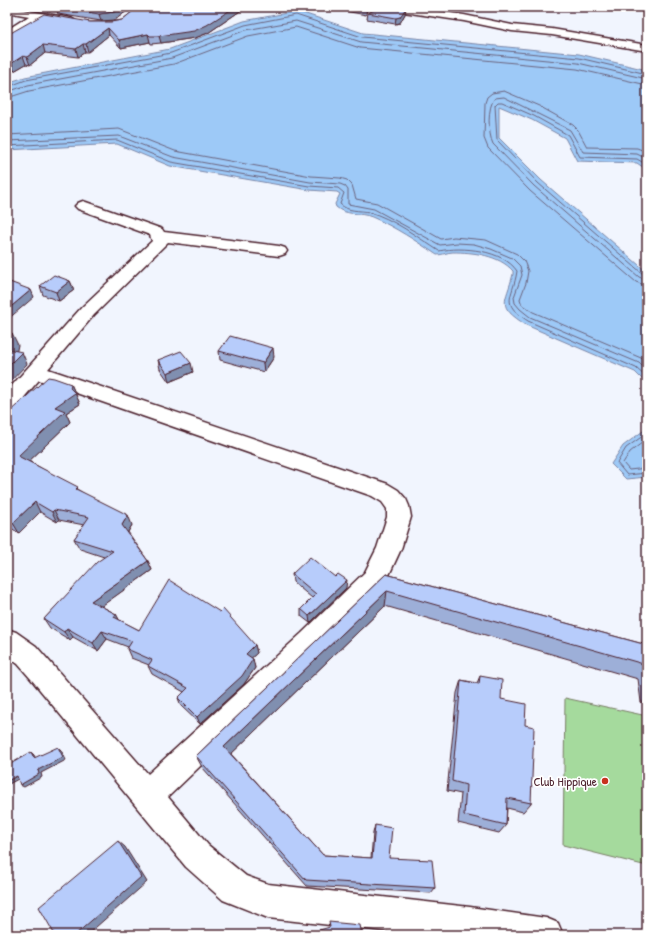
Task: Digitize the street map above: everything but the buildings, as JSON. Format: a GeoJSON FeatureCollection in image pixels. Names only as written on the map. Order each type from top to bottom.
{"type":"FeatureCollection","features":[{"type":"Feature","properties":{"kind":"street"},"geometry":{"type":"LineString","coordinates":[[390,7],[464,18],[512,28],[552,32],[647,48]]}},
{"type":"Feature","properties":{"kind":"street"},"geometry":{"type":"LineString","coordinates":[[7,9],[82,23]]}},
{"type":"Feature","properties":{"kind":"street"},"geometry":{"type":"LineString","coordinates":[[7,35],[38,15]]}},
{"type":"Feature","properties":{"kind":"street"},"geometry":{"type":"LineString","coordinates":[[7,404],[88,312],[160,242],[159,236],[156,232],[83,206]]}},
{"type":"Feature","properties":{"kind":"street"},"geometry":{"type":"LineString","coordinates":[[159,236],[279,251]]}},
{"type":"Feature","properties":{"kind":"street"},"geometry":{"type":"LineString","coordinates":[[35,372],[380,490],[390,496],[398,506],[399,517],[389,549],[374,580],[147,796]]}},
{"type":"Feature","properties":{"kind":"street"},"geometry":{"type":"LineString","coordinates":[[7,641],[27,654],[198,856],[235,888],[268,901],[472,929],[546,935]]}},
{"type":"Feature","properties":{"kind":"green space","name":"Club Hippique"},"geometry":{"type":"Polygon","coordinates":[[[565,698],[647,716],[647,866],[563,845],[565,698]]]}},
{"type":"Feature","properties":{"kind":"water"},"geometry":{"type":"Polygon","coordinates":[[[297,11],[363,33],[579,54],[647,70],[647,170],[637,163],[577,161],[565,138],[532,120],[499,106],[499,138],[541,180],[647,272],[647,384],[635,372],[526,325],[510,313],[506,308],[505,303],[513,271],[501,261],[469,253],[451,252],[437,255],[405,234],[381,221],[372,217],[340,210],[335,204],[340,194],[337,192],[309,190],[170,166],[117,144],[7,150],[7,83],[25,77],[170,49],[244,21],[297,11]]]}},
{"type":"Feature","properties":{"kind":"water"},"geometry":{"type":"Polygon","coordinates":[[[647,428],[647,477],[626,479],[611,464],[623,446],[647,428]]]}},
{"type":"Feature","properties":{"kind":"place","name":"Club Hippique"},"geometry":{"type":"Point","coordinates":[605,781]}}]}
